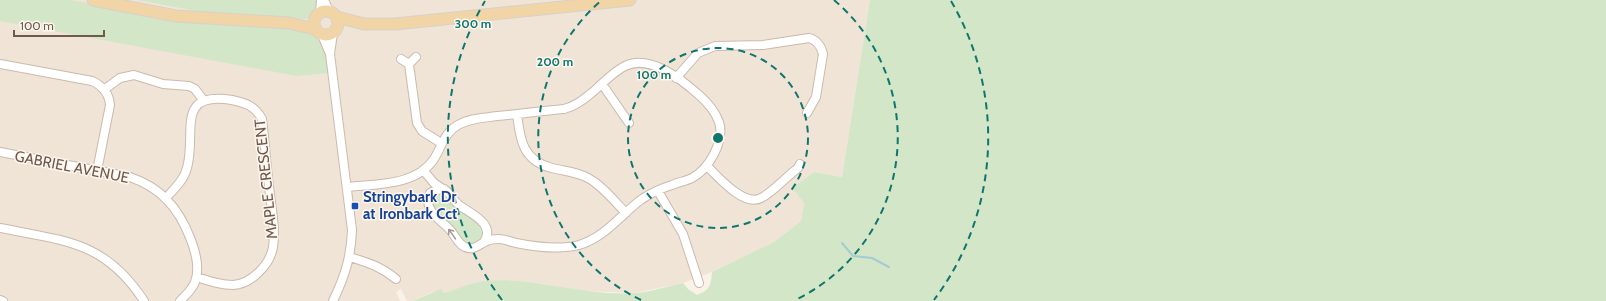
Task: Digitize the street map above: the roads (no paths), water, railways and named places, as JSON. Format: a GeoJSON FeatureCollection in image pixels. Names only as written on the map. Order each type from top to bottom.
{"type":"FeatureCollection","features":[{"type":"Feature","properties":{"kind":"main road"},"geometry":{"type":"LineString","coordinates":[[93,0],[176,16],[289,24],[326,23],[380,25],[630,0]]}},
{"type":"Feature","properties":{"kind":"street"},"geometry":{"type":"LineString","coordinates":[[321,0],[326,23]]}},
{"type":"Feature","properties":{"kind":"street"},"geometry":{"type":"LineString","coordinates":[[324,0],[352,230],[350,257],[343,282],[333,301]]}},
{"type":"Feature","properties":{"kind":"street"},"geometry":{"type":"LineString","coordinates":[[676,78],[698,53],[715,46],[764,45],[804,37],[810,38],[819,45],[823,54],[816,97],[807,113]]}},
{"type":"Feature","properties":{"kind":"street"},"geometry":{"type":"LineString","coordinates":[[409,64],[416,57]]}},
{"type":"Feature","properties":{"kind":"street"},"geometry":{"type":"LineString","coordinates":[[402,59],[409,64],[416,121],[422,131],[441,143]]}},
{"type":"Feature","properties":{"kind":"street"},"geometry":{"type":"LineString","coordinates":[[347,187],[411,178],[423,170],[435,156],[441,143],[450,130],[463,122],[476,119],[573,107],[610,76],[625,66],[640,62],[659,68],[692,89],[708,104],[719,122],[720,132],[712,158],[707,166],[692,178],[658,190],[642,199],[601,234],[579,245],[554,247],[496,239],[484,242],[472,248],[466,247],[460,244],[432,212],[428,203],[430,184],[423,170]]}},
{"type":"Feature","properties":{"kind":"street"},"geometry":{"type":"LineString","coordinates":[[0,64],[92,82],[105,89],[109,97],[110,104],[97,171]]}},
{"type":"Feature","properties":{"kind":"street"},"geometry":{"type":"LineString","coordinates":[[105,89],[120,78],[134,76],[163,84],[189,86],[195,89],[204,101],[197,106],[192,114],[187,169],[181,181],[166,198]]}},
{"type":"Feature","properties":{"kind":"street"},"geometry":{"type":"LineString","coordinates":[[602,84],[629,123]]}},
{"type":"Feature","properties":{"kind":"street","name":"MAPLE CRESCENT"},"geometry":{"type":"LineString","coordinates":[[197,277],[223,284],[233,285],[244,282],[254,276],[269,260],[274,240],[262,119],[258,111],[253,106],[240,102],[213,98],[204,101]]}},
{"type":"Feature","properties":{"kind":"street"},"geometry":{"type":"LineString","coordinates":[[517,114],[520,138],[524,149],[530,156],[540,164],[574,172],[588,178],[598,185],[626,213]]}},
{"type":"Feature","properties":{"kind":"street","name":"GABRIEL AVENUE"},"geometry":{"type":"LineString","coordinates":[[0,152],[123,176],[139,180],[154,189],[166,198],[179,215],[188,232],[196,256],[197,277]]}},
{"type":"Feature","properties":{"kind":"street"},"geometry":{"type":"LineString","coordinates":[[707,166],[742,198],[753,200],[761,198],[798,168],[800,164]]}},
{"type":"Feature","properties":{"kind":"street"},"geometry":{"type":"LineString","coordinates":[[423,170],[434,183],[448,192],[458,204],[476,216],[492,232],[506,240]]}},
{"type":"Feature","properties":{"kind":"street"},"geometry":{"type":"LineString","coordinates":[[430,194],[433,191],[443,189]]}},
{"type":"Feature","properties":{"kind":"street"},"geometry":{"type":"LineString","coordinates":[[658,190],[683,234],[699,283]]}},
{"type":"Feature","properties":{"kind":"street"},"geometry":{"type":"LineString","coordinates":[[484,242],[487,235],[486,226]]}},
{"type":"Feature","properties":{"kind":"street"},"geometry":{"type":"LineString","coordinates":[[0,228],[70,242],[94,252],[121,271],[134,285],[144,301]]}},
{"type":"Feature","properties":{"kind":"street"},"geometry":{"type":"LineString","coordinates":[[350,257],[376,265],[396,279]]}},
{"type":"Feature","properties":{"kind":"street"},"geometry":{"type":"LineString","coordinates":[[180,301],[189,292],[197,277]]}},
{"type":"Feature","properties":{"kind":"waterway"},"geometry":{"type":"LineString","coordinates":[[842,243],[853,256],[872,258],[889,267]]}},
{"type":"Feature","properties":{"kind":"place","name":"Stringybark Dr at Ironbark Cct"},"geometry":{"type":"Point","coordinates":[355,206]}}]}
